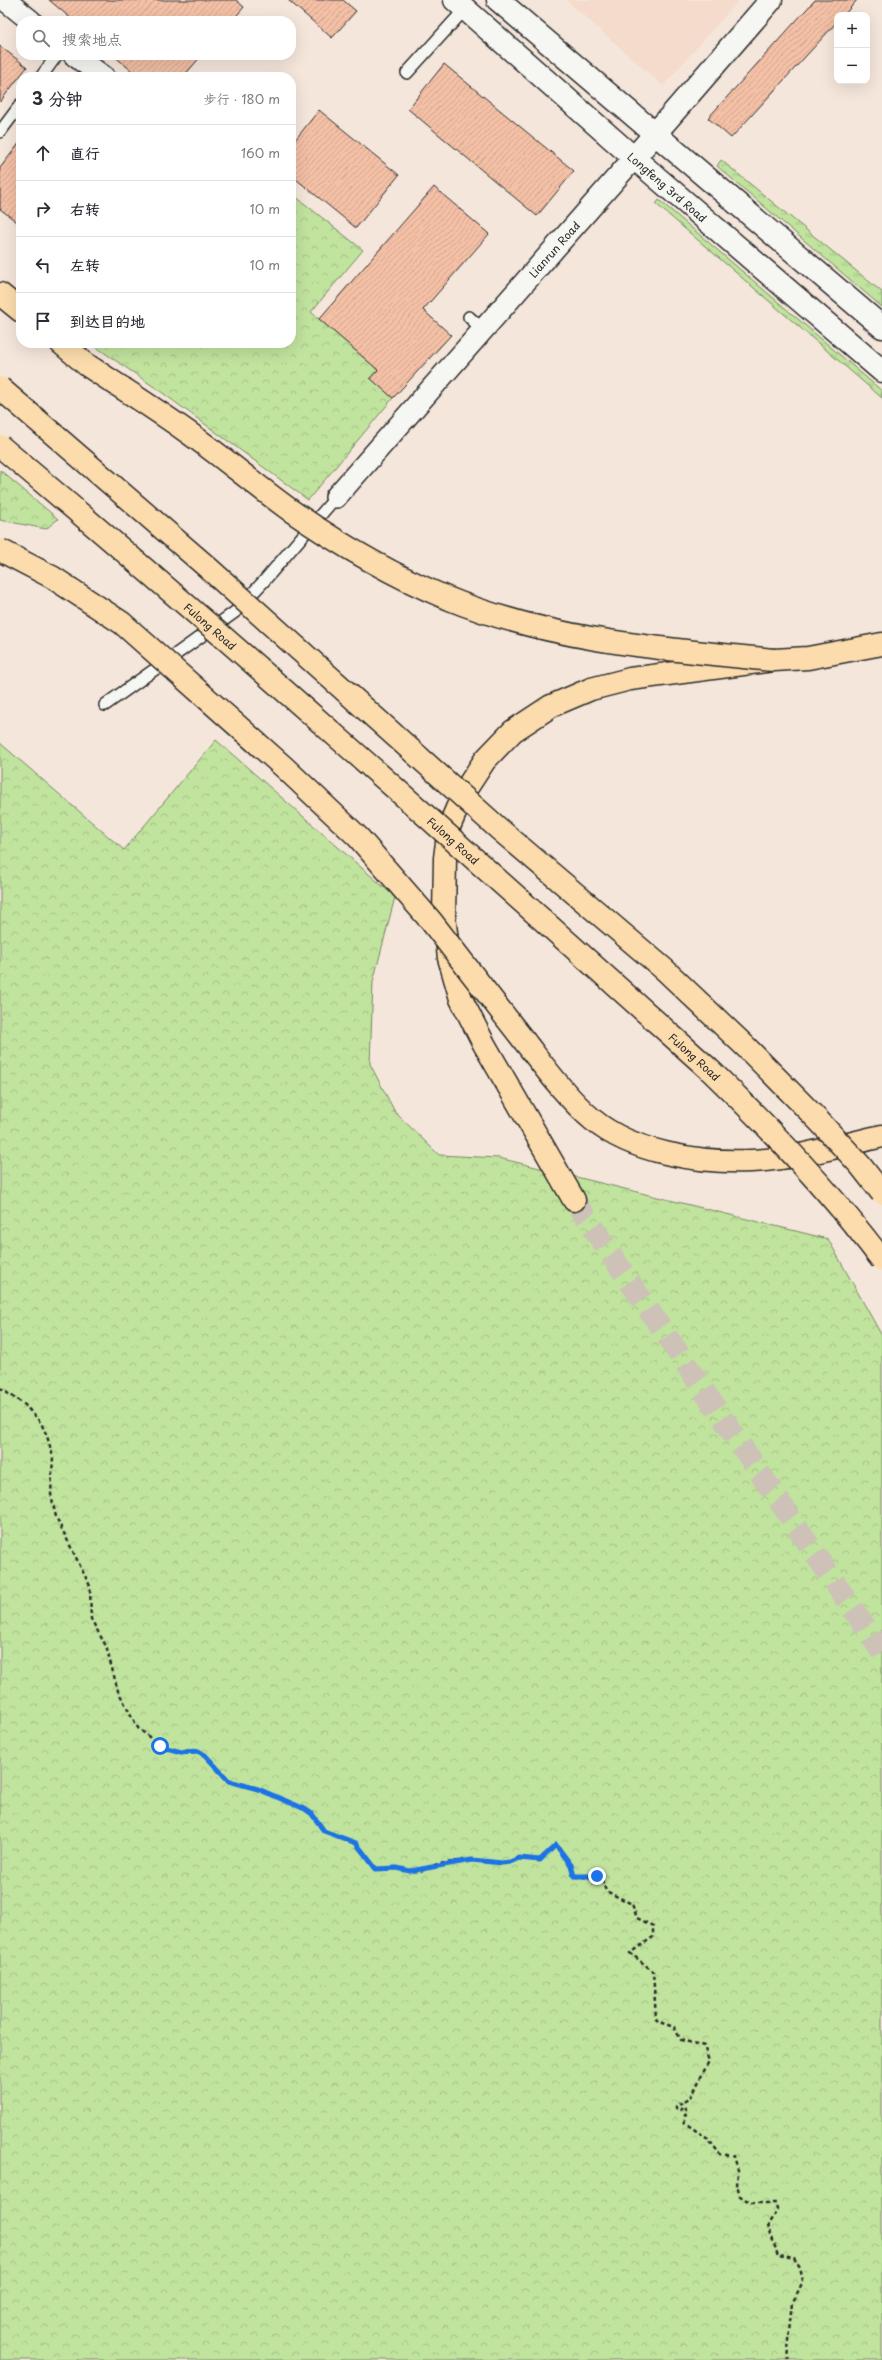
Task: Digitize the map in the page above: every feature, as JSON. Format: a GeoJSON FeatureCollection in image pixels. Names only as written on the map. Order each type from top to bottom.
{"type":"FeatureCollection","features":[{"type":"Feature","properties":{"kind":"highway"},"geometry":{"type":"LineString","coordinates":[[0,294],[16,307]]}},
{"type":"Feature","properties":{"kind":"highway"},"geometry":{"type":"LineString","coordinates":[[67,348],[87,365],[186,431],[318,528],[370,560],[447,598],[508,619],[578,637],[655,649],[774,660]]}},
{"type":"Feature","properties":{"kind":"highway"},"geometry":{"type":"LineString","coordinates":[[0,388],[206,566],[499,829],[665,970],[746,1047],[818,1120],[860,1164],[882,1193]]}},
{"type":"Feature","properties":{"kind":"highway","name":"Fulong Road"},"geometry":{"type":"LineString","coordinates":[[0,446],[102,532],[294,700],[711,1071],[754,1113],[836,1203],[882,1260]]}},
{"type":"Feature","properties":{"kind":"highway"},"geometry":{"type":"LineString","coordinates":[[0,550],[52,577],[122,623],[285,768],[358,837],[431,921],[561,1087],[593,1120],[635,1145],[690,1158],[751,1161],[822,1150],[882,1136]]}},
{"type":"Feature","properties":{"kind":"highway"},"geometry":{"type":"LineString","coordinates":[[574,1200],[513,1096],[461,999],[449,958],[444,916],[445,858],[449,827],[464,792],[485,760],[512,731],[551,706],[591,689],[630,679],[774,660],[830,655],[882,644]]}},
{"type":"Feature","properties":{"kind":"main road"},"geometry":{"type":"LineString","coordinates":[[498,0],[882,327]]}},
{"type":"Feature","properties":{"kind":"main road","name":"Lianrun Road"},"geometry":{"type":"LineString","coordinates":[[634,158],[770,0]]}},
{"type":"Feature","properties":{"kind":"main road","name":"Longfeng 3rd Road"},"geometry":{"type":"LineString","coordinates":[[460,4],[634,158],[882,371]]}},
{"type":"Feature","properties":{"kind":"street"},"geometry":{"type":"LineString","coordinates":[[5,0],[25,16]]}},
{"type":"Feature","properties":{"kind":"street"},"geometry":{"type":"LineString","coordinates":[[81,60],[97,72]]}},
{"type":"Feature","properties":{"kind":"street","name":"Lianrun Road"},"geometry":{"type":"LineString","coordinates":[[336,497],[475,323],[634,158]]}},
{"type":"Feature","properties":{"kind":"lane"},"geometry":{"type":"LineString","coordinates":[[407,73],[460,4]]}},
{"type":"Feature","properties":{"kind":"lane"},"geometry":{"type":"LineString","coordinates":[[45,72],[53,60]]}},
{"type":"Feature","properties":{"kind":"lane"},"geometry":{"type":"LineString","coordinates":[[0,132],[16,111]]}},
{"type":"Feature","properties":{"kind":"lane"},"geometry":{"type":"LineString","coordinates":[[105,705],[235,612],[264,582],[336,497]]}},
{"type":"Feature","properties":{"kind":"path"},"geometry":{"type":"LineString","coordinates":[[0,1388],[25,1405],[41,1423],[47,1436],[52,1456],[51,1494],[56,1517],[79,1560],[90,1586],[91,1619],[106,1646],[118,1690],[138,1728],[160,1746],[181,1752],[198,1751],[205,1755],[229,1781],[258,1789],[305,1809],[312,1814],[324,1831],[356,1843],[376,1869],[397,1868],[410,1871],[472,1860],[502,1863],[510,1862],[519,1858],[540,1860],[556,1845],[571,1865],[574,1876],[601,1878],[606,1891],[632,1904],[637,1918],[653,1926],[653,1937],[630,1953],[653,1971],[656,2019],[659,2022],[674,2027],[681,2040],[704,2046],[709,2061],[691,2098],[676,2106],[676,2109],[680,2110],[684,2106],[687,2112],[684,2117],[685,2123],[708,2139],[720,2154],[734,2156],[738,2170],[737,2186],[740,2196],[751,2203],[776,2203],[777,2209],[768,2225],[775,2250],[778,2256],[794,2258],[803,2275],[801,2286],[793,2302],[787,2360]]}},
{"type":"Feature","properties":{"kind":"shaded area"},"geometry":{"type":"Polygon","coordinates":[[[566,0],[739,0],[663,86],[566,0]]]}},
{"type":"Feature","properties":{"kind":"green space"},"geometry":{"type":"Polygon","coordinates":[[[721,160],[882,292],[882,307],[717,166],[721,160]]]}},
{"type":"Feature","properties":{"kind":"green space"},"geometry":{"type":"Polygon","coordinates":[[[296,197],[363,250],[311,312],[378,370],[371,378],[393,398],[308,500],[160,391],[97,348],[296,348],[296,197]]]}},
{"type":"Feature","properties":{"kind":"green space"},"geometry":{"type":"Polygon","coordinates":[[[659,200],[882,391],[882,398],[656,204],[659,200]]]}},
{"type":"Feature","properties":{"kind":"green space"},"geometry":{"type":"Polygon","coordinates":[[[0,470],[58,519],[46,529],[0,520],[0,470]]]}},
{"type":"Feature","properties":{"kind":"green space"},"geometry":{"type":"Polygon","coordinates":[[[216,740],[395,897],[373,982],[370,1064],[395,1112],[439,1155],[499,1158],[828,1239],[882,1336],[882,2360],[0,2360],[0,743],[124,850],[216,740]]]}},
{"type":"Feature","properties":{"kind":"building"},"geometry":{"type":"Polygon","coordinates":[[[49,0],[236,0],[244,7],[236,16],[68,16],[49,0]]]}},
{"type":"Feature","properties":{"kind":"building"},"geometry":{"type":"Polygon","coordinates":[[[288,0],[343,0],[356,11],[332,38],[288,0]]]}},
{"type":"Feature","properties":{"kind":"building"},"geometry":{"type":"Polygon","coordinates":[[[815,0],[857,0],[847,12],[834,12],[834,25],[731,138],[708,118],[815,0]]]}},
{"type":"Feature","properties":{"kind":"building"},"geometry":{"type":"Polygon","coordinates":[[[0,46],[16,60],[27,67],[23,72],[16,72],[16,81],[0,102],[0,46]]]}},
{"type":"Feature","properties":{"kind":"building"},"geometry":{"type":"Polygon","coordinates":[[[119,60],[198,60],[187,72],[133,72],[119,60]]]}},
{"type":"Feature","properties":{"kind":"building"},"geometry":{"type":"Polygon","coordinates":[[[444,64],[574,171],[537,216],[408,109],[444,64]]]}},
{"type":"Feature","properties":{"kind":"building"},"geometry":{"type":"Polygon","coordinates":[[[319,110],[399,175],[356,228],[296,179],[296,139],[319,110]]]}},
{"type":"Feature","properties":{"kind":"building"},"geometry":{"type":"Polygon","coordinates":[[[16,147],[16,221],[0,209],[0,168],[16,147]]]}},
{"type":"Feature","properties":{"kind":"building"},"geometry":{"type":"Polygon","coordinates":[[[434,187],[489,234],[423,310],[451,335],[393,398],[370,378],[378,370],[319,319],[434,187]]]}},
{"type":"Feature","properties":{"kind":"tunnel"},"geometry":{"type":"LineString","coordinates":[[574,1200],[882,1652]]}},
{"type":"Feature","properties":{"kind":"route"},"geometry":{"type":"LineString","coordinates":[[160,1746],[181,1752],[189,1750],[198,1751],[205,1755],[229,1781],[258,1789],[270,1796],[305,1809],[312,1814],[324,1831],[356,1843],[369,1862],[376,1869],[397,1868],[410,1871],[420,1871],[438,1864],[472,1860],[487,1860],[502,1863],[510,1862],[519,1858],[540,1860],[546,1856],[553,1846],[556,1845],[560,1848],[562,1854],[571,1865],[571,1871],[574,1876],[597,1876]]}}]}
